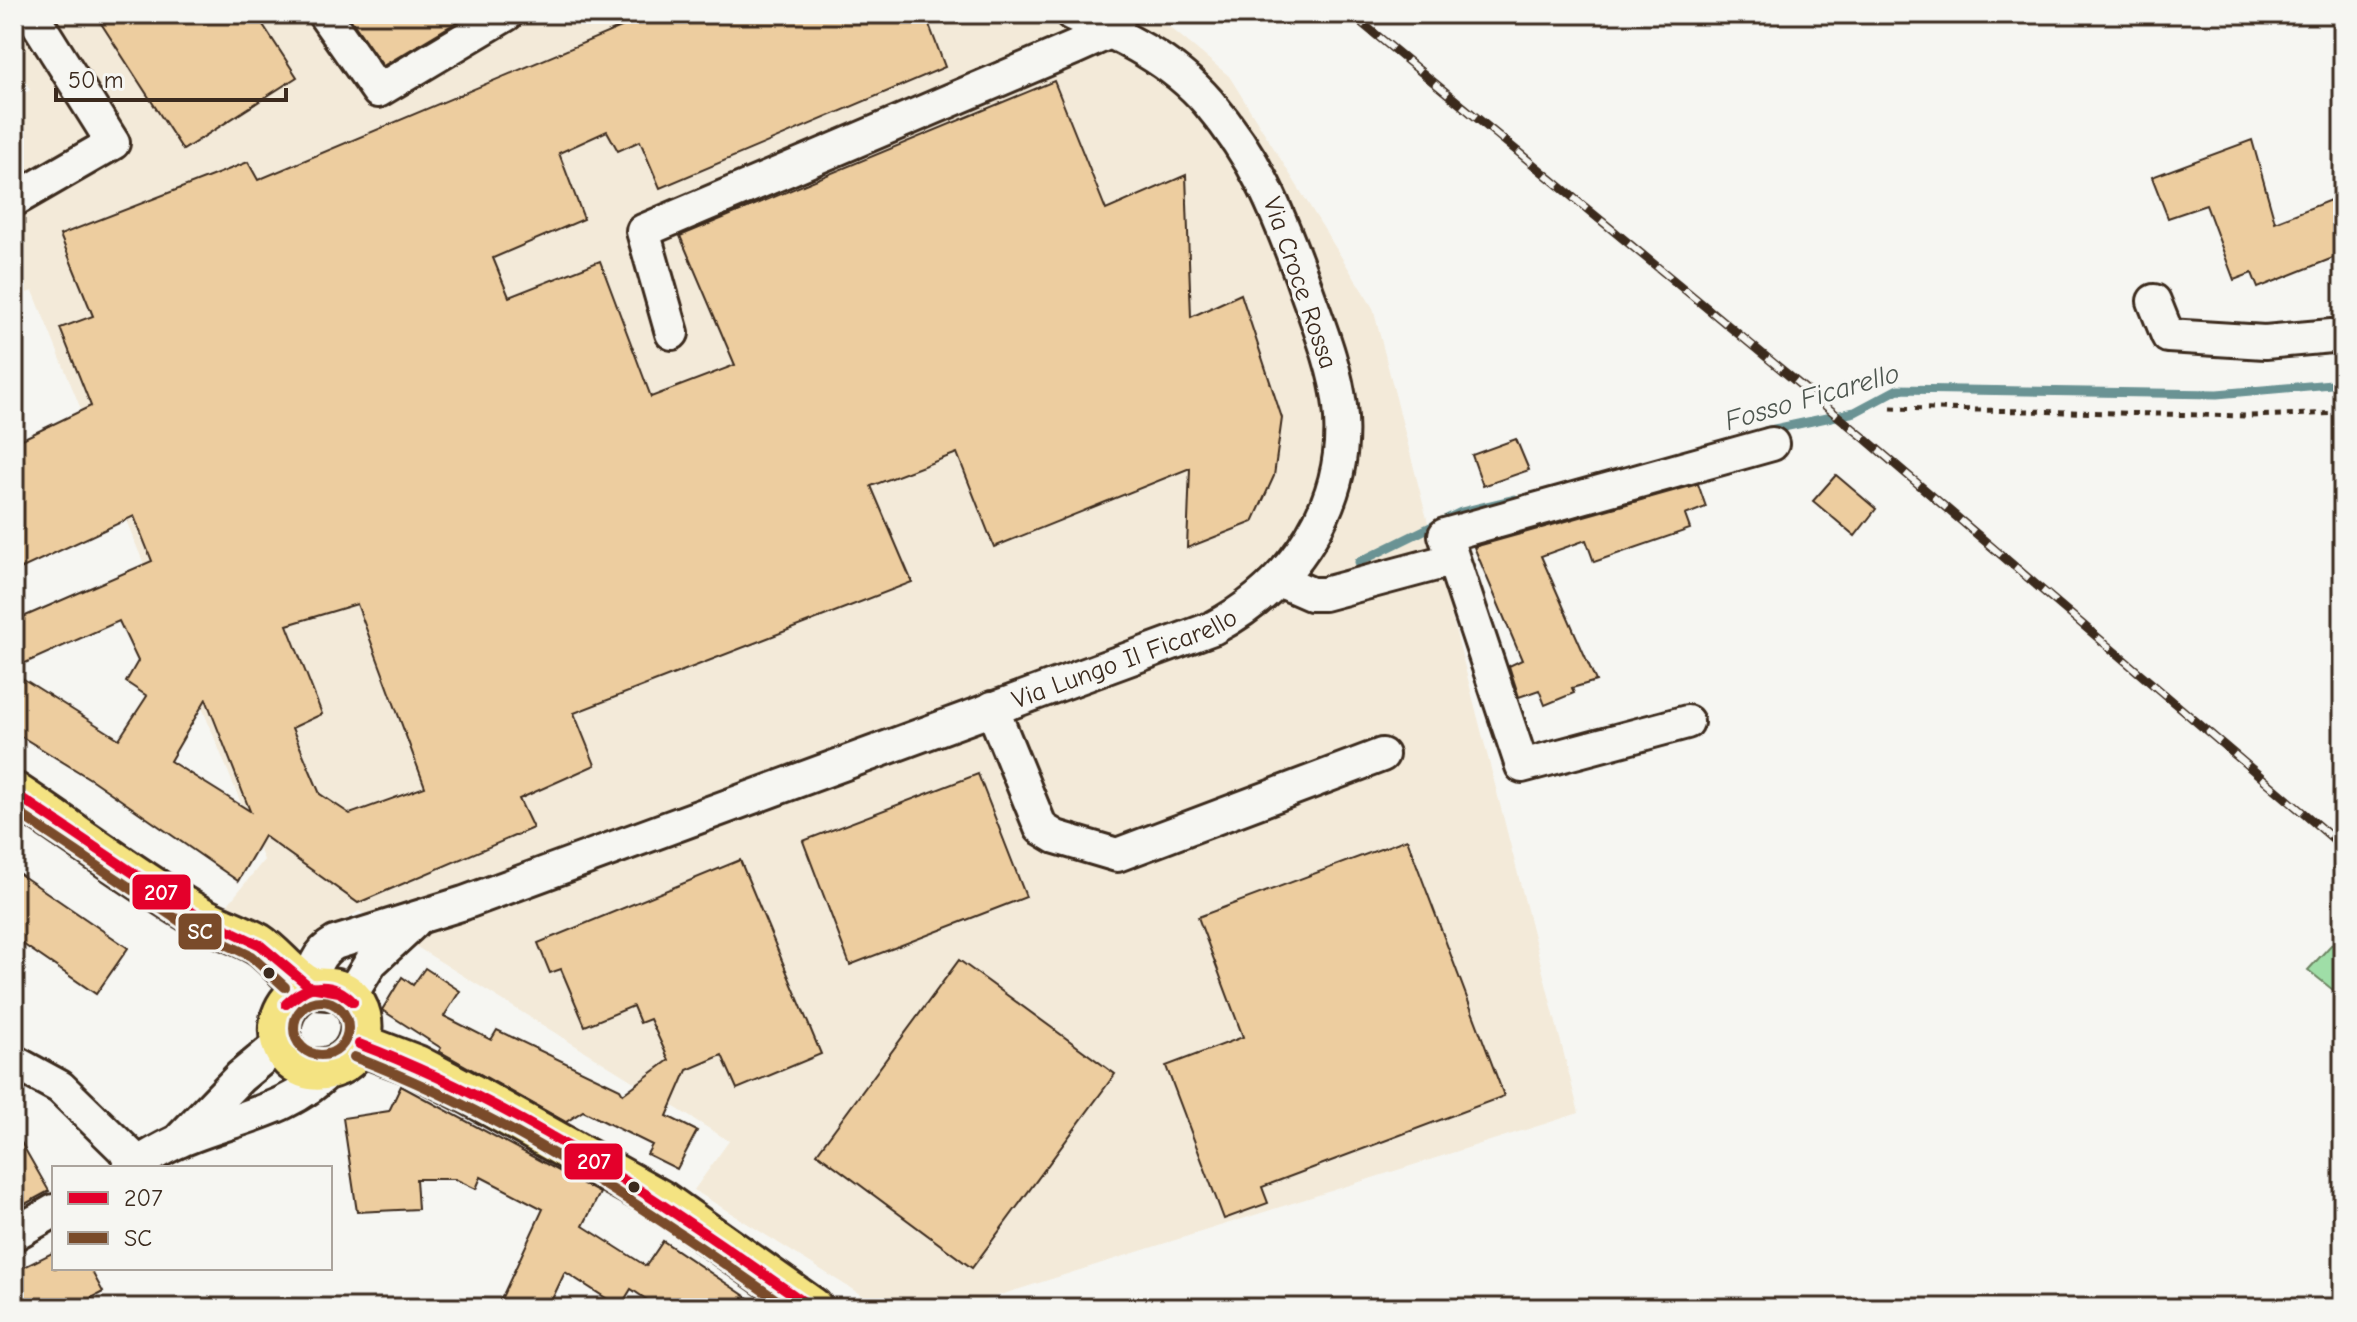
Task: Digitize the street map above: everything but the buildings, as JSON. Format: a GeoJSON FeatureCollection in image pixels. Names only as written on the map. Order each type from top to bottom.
{"type":"FeatureCollection","features":[{"type":"Feature","properties":{"kind":"main road"},"geometry":{"type":"LineString","coordinates":[[14,793],[193,913],[260,945],[291,1012],[288,1055],[303,1066],[345,1056],[459,1088],[661,1201],[812,1308]]}},
{"type":"Feature","properties":{"kind":"main road"},"geometry":{"type":"LineString","coordinates":[[291,1012],[337,989],[349,998],[362,1024],[345,1056]]}},
{"type":"Feature","properties":{"kind":"street"},"geometry":{"type":"LineString","coordinates":[[14,200],[113,143],[32,14]]}},
{"type":"Feature","properties":{"kind":"street"},"geometry":{"type":"LineString","coordinates":[[324,14],[378,91],[507,14]]}},
{"type":"Feature","properties":{"kind":"street","name":"Via Croce Rossa"},"geometry":{"type":"LineString","coordinates":[[1072,14],[1116,23],[1173,68],[1207,101],[1271,194],[1321,330],[1340,405],[1342,456],[1328,508],[1307,545],[1279,580]]}},
{"type":"Feature","properties":{"kind":"street"},"geometry":{"type":"LineString","coordinates":[[672,333],[643,231],[1116,23]]}},
{"type":"Feature","properties":{"kind":"street"},"geometry":{"type":"LineString","coordinates":[[2154,301],[2168,336],[2265,342],[2343,335]]}},
{"type":"Feature","properties":{"kind":"street"},"geometry":{"type":"LineString","coordinates":[[1687,722],[1522,766],[1445,535],[1772,444]]}},
{"type":"Feature","properties":{"kind":"street"},"geometry":{"type":"LineString","coordinates":[[1279,580],[1311,594],[1324,594],[1451,560]]}},
{"type":"Feature","properties":{"kind":"street","name":"Via Lungo Il Ficarello"},"geometry":{"type":"LineString","coordinates":[[291,1012],[323,949],[379,927],[464,903],[1213,628],[1243,612],[1279,580]]}},
{"type":"Feature","properties":{"kind":"street"},"geometry":{"type":"LineString","coordinates":[[992,708],[1041,828],[1056,837],[1117,855],[1382,755]]}},
{"type":"Feature","properties":{"kind":"street","name":"Via Lungo Il Ficarello"},"geometry":{"type":"LineString","coordinates":[[349,998],[382,949],[426,913]]}},
{"type":"Feature","properties":{"kind":"street"},"geometry":{"type":"LineString","coordinates":[[179,1141],[240,1077],[291,1012]]}},
{"type":"Feature","properties":{"kind":"street"},"geometry":{"type":"LineString","coordinates":[[14,1062],[60,1087],[134,1166],[179,1141],[257,1114],[313,1088],[345,1056]]}},
{"type":"Feature","properties":{"kind":"street"},"geometry":{"type":"LineString","coordinates":[[14,1234],[52,1212]]}},
{"type":"Feature","properties":{"kind":"path"},"geometry":{"type":"LineString","coordinates":[[1891,408],[2247,416],[2343,413]]}},
{"type":"Feature","properties":{"kind":"shaded area"},"geometry":{"type":"Polygon","coordinates":[[[14,14],[1141,14],[1172,29],[1229,76],[1373,308],[1579,1113],[959,1308],[882,1308],[694,1190],[729,1141],[359,911],[299,949],[225,908],[264,860],[33,291],[14,297],[14,100],[30,90],[14,61],[14,14]]]}},
{"type":"Feature","properties":{"kind":"green space"},"geometry":{"type":"Polygon","coordinates":[[[2343,932],[2343,998],[2308,970],[2343,932]]]}},
{"type":"Feature","properties":{"kind":"waterway","name":"Fosso Ficarello"},"geometry":{"type":"LineString","coordinates":[[1765,431],[1855,412],[1898,389],[2217,394],[2343,383]]}},
{"type":"Feature","properties":{"kind":"waterway","name":"Fosso Ficarello"},"geometry":{"type":"LineString","coordinates":[[1359,562],[1461,512],[1515,499]]}},
{"type":"Feature","properties":{"kind":"railway"},"geometry":{"type":"LineString","coordinates":[[1351,14],[1862,436],[2343,847]]}},
{"type":"Feature","properties":{"kind":"transit line","name":"207"},"geometry":{"type":"LineString","coordinates":[[14,793],[193,913],[260,945],[310,987]]}},
{"type":"Feature","properties":{"kind":"transit line","name":"SC"},"geometry":{"type":"LineString","coordinates":[[14,810],[184,924],[251,956],[285,987]]}},
{"type":"Feature","properties":{"kind":"transit line","name":"207"},"geometry":{"type":"LineString","coordinates":[[286,1004],[310,987],[339,992],[353,1002]]}},
{"type":"Feature","properties":{"kind":"transit line","name":"207"},"geometry":{"type":"LineString","coordinates":[[286,1004],[302,992],[320,987],[337,990],[353,1002]]}},
{"type":"Feature","properties":{"kind":"transit line","name":"SC"},"geometry":{"type":"LineString","coordinates":[[321,1001],[340,1009],[348,1028],[340,1047],[321,1055],[302,1047],[294,1028],[302,1009],[321,1001]]}},
{"type":"Feature","properties":{"kind":"transit line","name":"207"},"geometry":{"type":"LineString","coordinates":[[359,1044],[479,1097],[594,1161],[812,1308]]}},
{"type":"Feature","properties":{"kind":"transit line","name":"SC"},"geometry":{"type":"LineString","coordinates":[[354,1057],[412,1081],[524,1137],[632,1202],[788,1308]]}}]}
